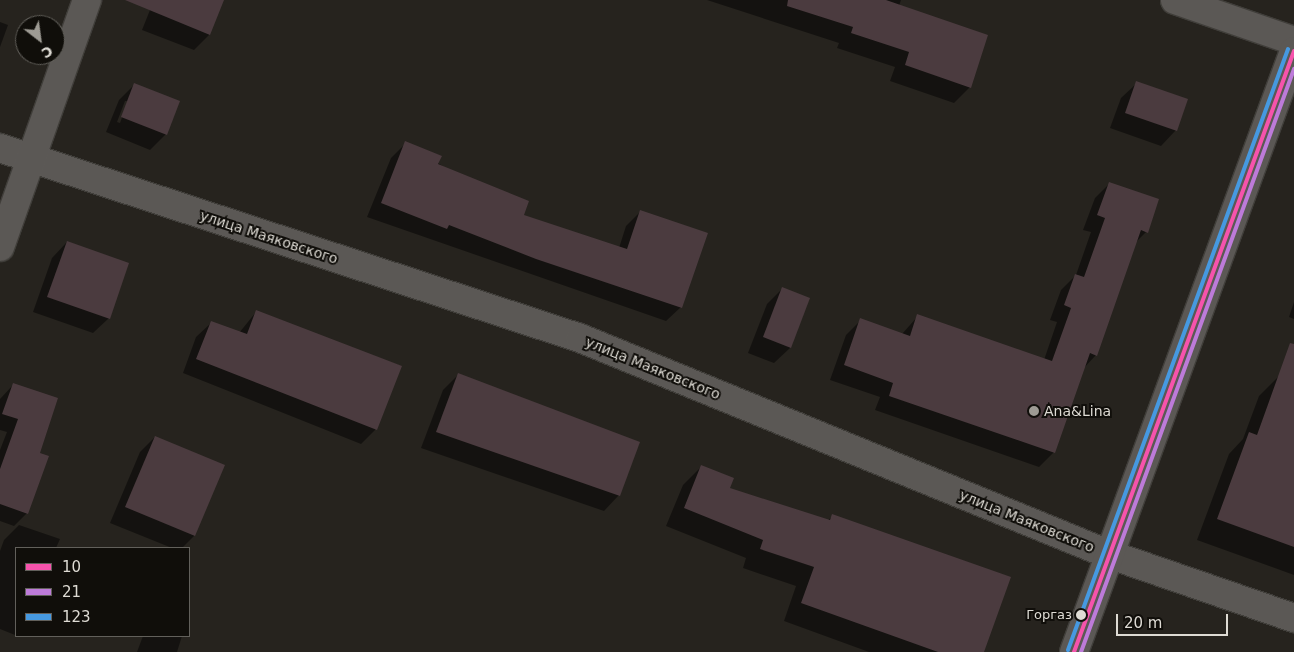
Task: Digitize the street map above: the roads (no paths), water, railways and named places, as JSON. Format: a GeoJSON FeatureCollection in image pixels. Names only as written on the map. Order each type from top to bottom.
{"type":"FeatureCollection","features":[{"type":"Feature","properties":{"kind":"street"},"geometry":{"type":"LineString","coordinates":[[0,247],[87,0]]}},
{"type":"Feature","properties":{"kind":"street"},"geometry":{"type":"LineString","coordinates":[[1175,0],[1294,41]]}},
{"type":"Feature","properties":{"kind":"street"},"geometry":{"type":"LineString","coordinates":[[1074,652],[1108,554],[1294,51]]}},
{"type":"Feature","properties":{"kind":"street","name":"улица Маяковского"},"geometry":{"type":"LineString","coordinates":[[0,148],[580,338],[1108,554],[1294,618]]}},
{"type":"Feature","properties":{"kind":"place","name":"Ana&Lina"},"geometry":{"type":"Point","coordinates":[1034,411]}},
{"type":"Feature","properties":{"kind":"place","name":"Горгаз"},"geometry":{"type":"Point","coordinates":[1081,615]}}]}
